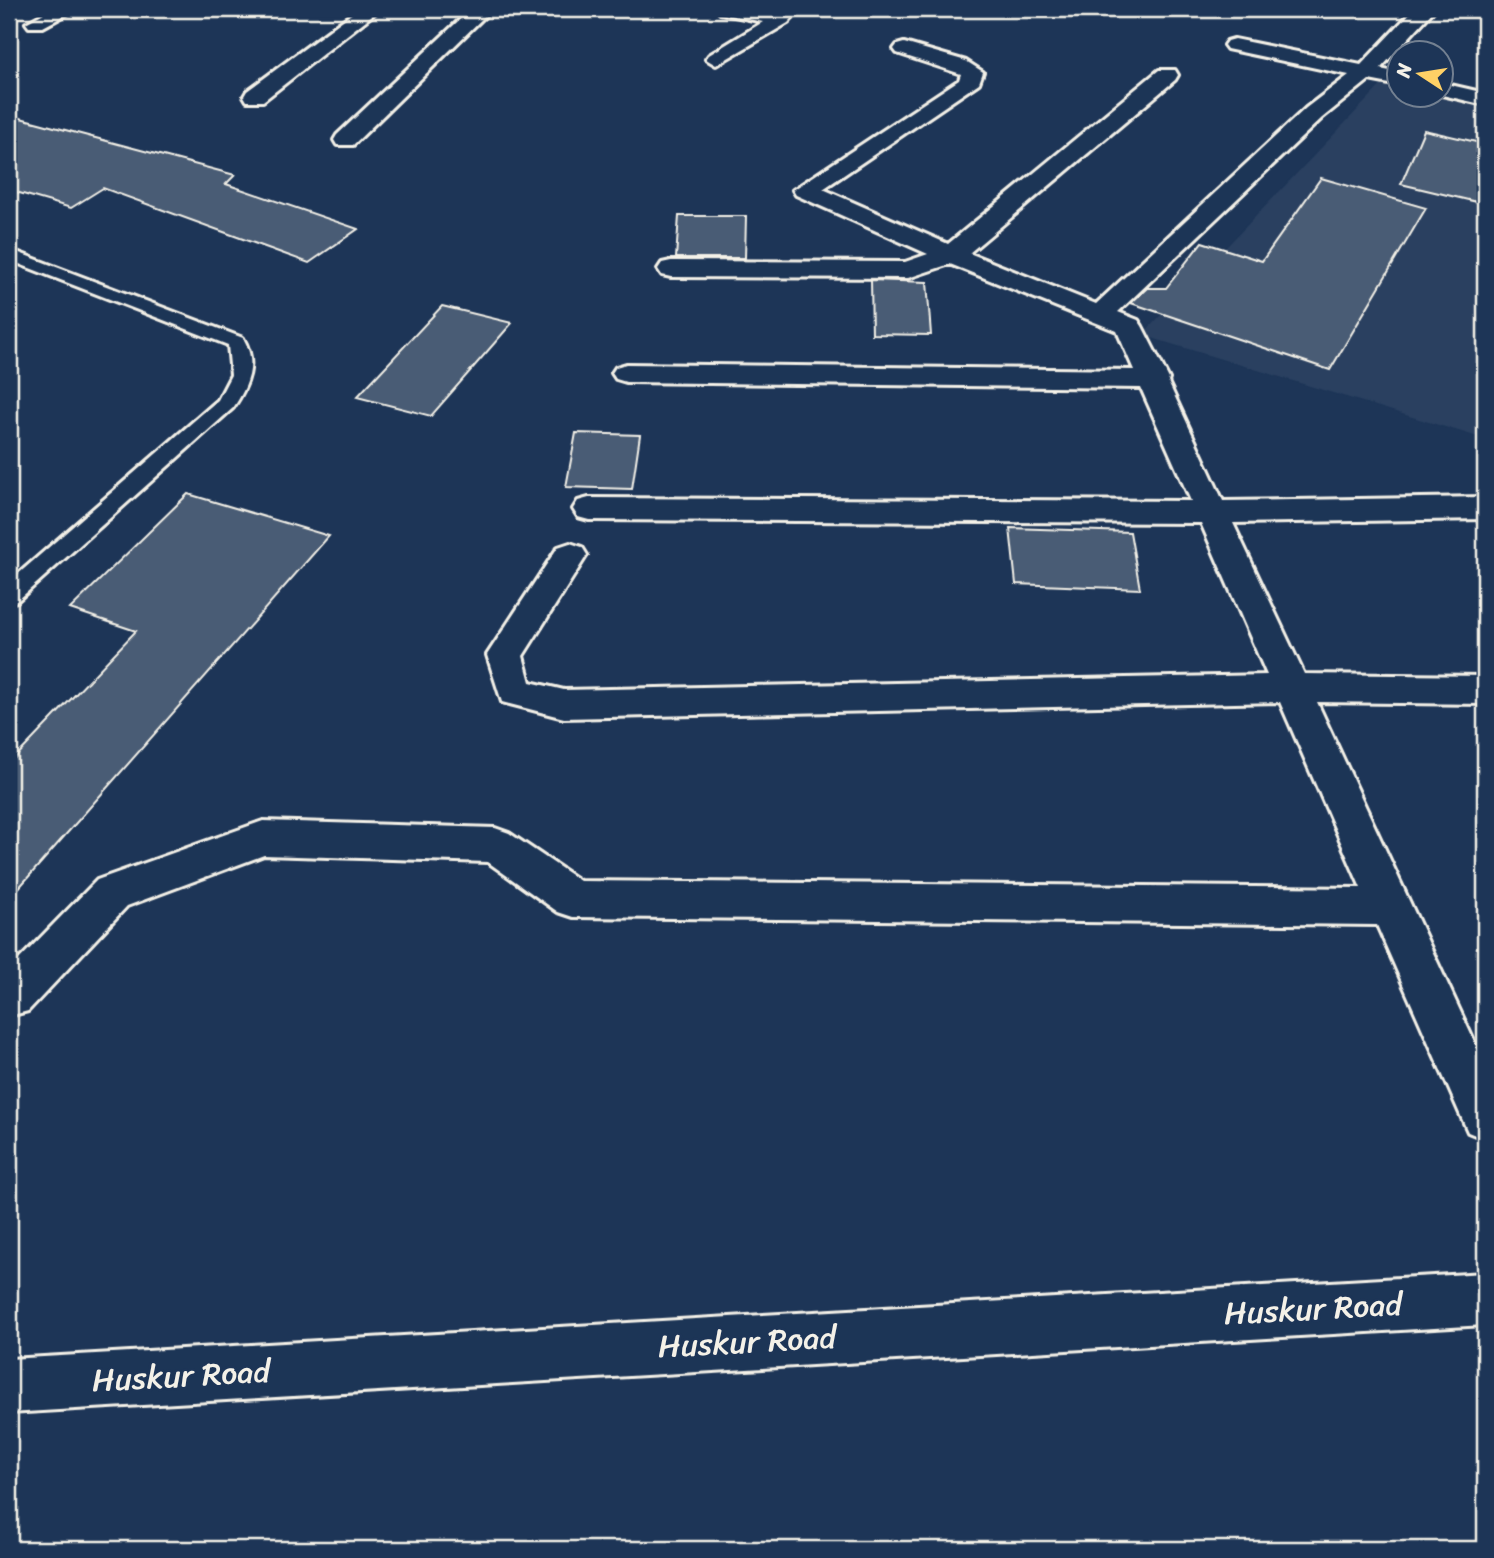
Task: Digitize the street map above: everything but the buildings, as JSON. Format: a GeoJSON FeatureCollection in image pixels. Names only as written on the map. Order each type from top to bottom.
{"type":"FeatureCollection","features":[{"type":"Feature","properties":{"kind":"street"},"geometry":{"type":"LineString","coordinates":[[36,23],[66,9]]}},
{"type":"Feature","properties":{"kind":"street"},"geometry":{"type":"LineString","coordinates":[[255,96],[370,9]]}},
{"type":"Feature","properties":{"kind":"street"},"geometry":{"type":"LineString","coordinates":[[345,140],[482,9]]}},
{"type":"Feature","properties":{"kind":"street"},"geometry":{"type":"LineString","coordinates":[[727,9],[786,14]]}},
{"type":"Feature","properties":{"kind":"street"},"geometry":{"type":"LineString","coordinates":[[1100,314],[1314,113],[1365,73],[1424,9]]}},
{"type":"Feature","properties":{"kind":"street"},"geometry":{"type":"LineString","coordinates":[[716,59],[786,14]]}},
{"type":"Feature","properties":{"kind":"street"},"geometry":{"type":"LineString","coordinates":[[1234,45],[1386,77]]}},
{"type":"Feature","properties":{"kind":"street"},"geometry":{"type":"LineString","coordinates":[[904,49],[959,65],[972,72],[968,83],[805,190],[951,255],[1128,326],[1155,379],[1485,1116]]}},
{"type":"Feature","properties":{"kind":"street"},"geometry":{"type":"LineString","coordinates":[[671,269],[908,270],[951,255],[1167,75]]}},
{"type":"Feature","properties":{"kind":"street"},"geometry":{"type":"LineString","coordinates":[[1456,92],[1485,99]]}},
{"type":"Feature","properties":{"kind":"street"},"geometry":{"type":"LineString","coordinates":[[626,373],[1155,379]]}},
{"type":"Feature","properties":{"kind":"street"},"geometry":{"type":"LineString","coordinates":[[589,509],[1214,512],[1485,508]]}},
{"type":"Feature","properties":{"kind":"street"},"geometry":{"type":"LineString","coordinates":[[570,555],[505,656],[516,692],[564,704],[1293,688],[1485,690]]}},
{"type":"Feature","properties":{"kind":"street"},"geometry":{"type":"LineString","coordinates":[[12,997],[112,893],[263,838],[495,845],[573,899],[1391,907]]}},
{"type":"Feature","properties":{"kind":"street","name":"Huskur Road"},"geometry":{"type":"LineString","coordinates":[[9,1386],[1485,1299]]}},
{"type":"Feature","properties":{"kind":"lane"},"geometry":{"type":"LineString","coordinates":[[9,254],[236,342],[244,362],[240,380],[226,404],[9,595]]}},
{"type":"Feature","properties":{"kind":"shaded area"},"geometry":{"type":"Polygon","coordinates":[[[1386,80],[1386,108],[1456,108],[1456,91],[1485,98],[1485,439],[1142,335],[1386,80]]]}}]}
